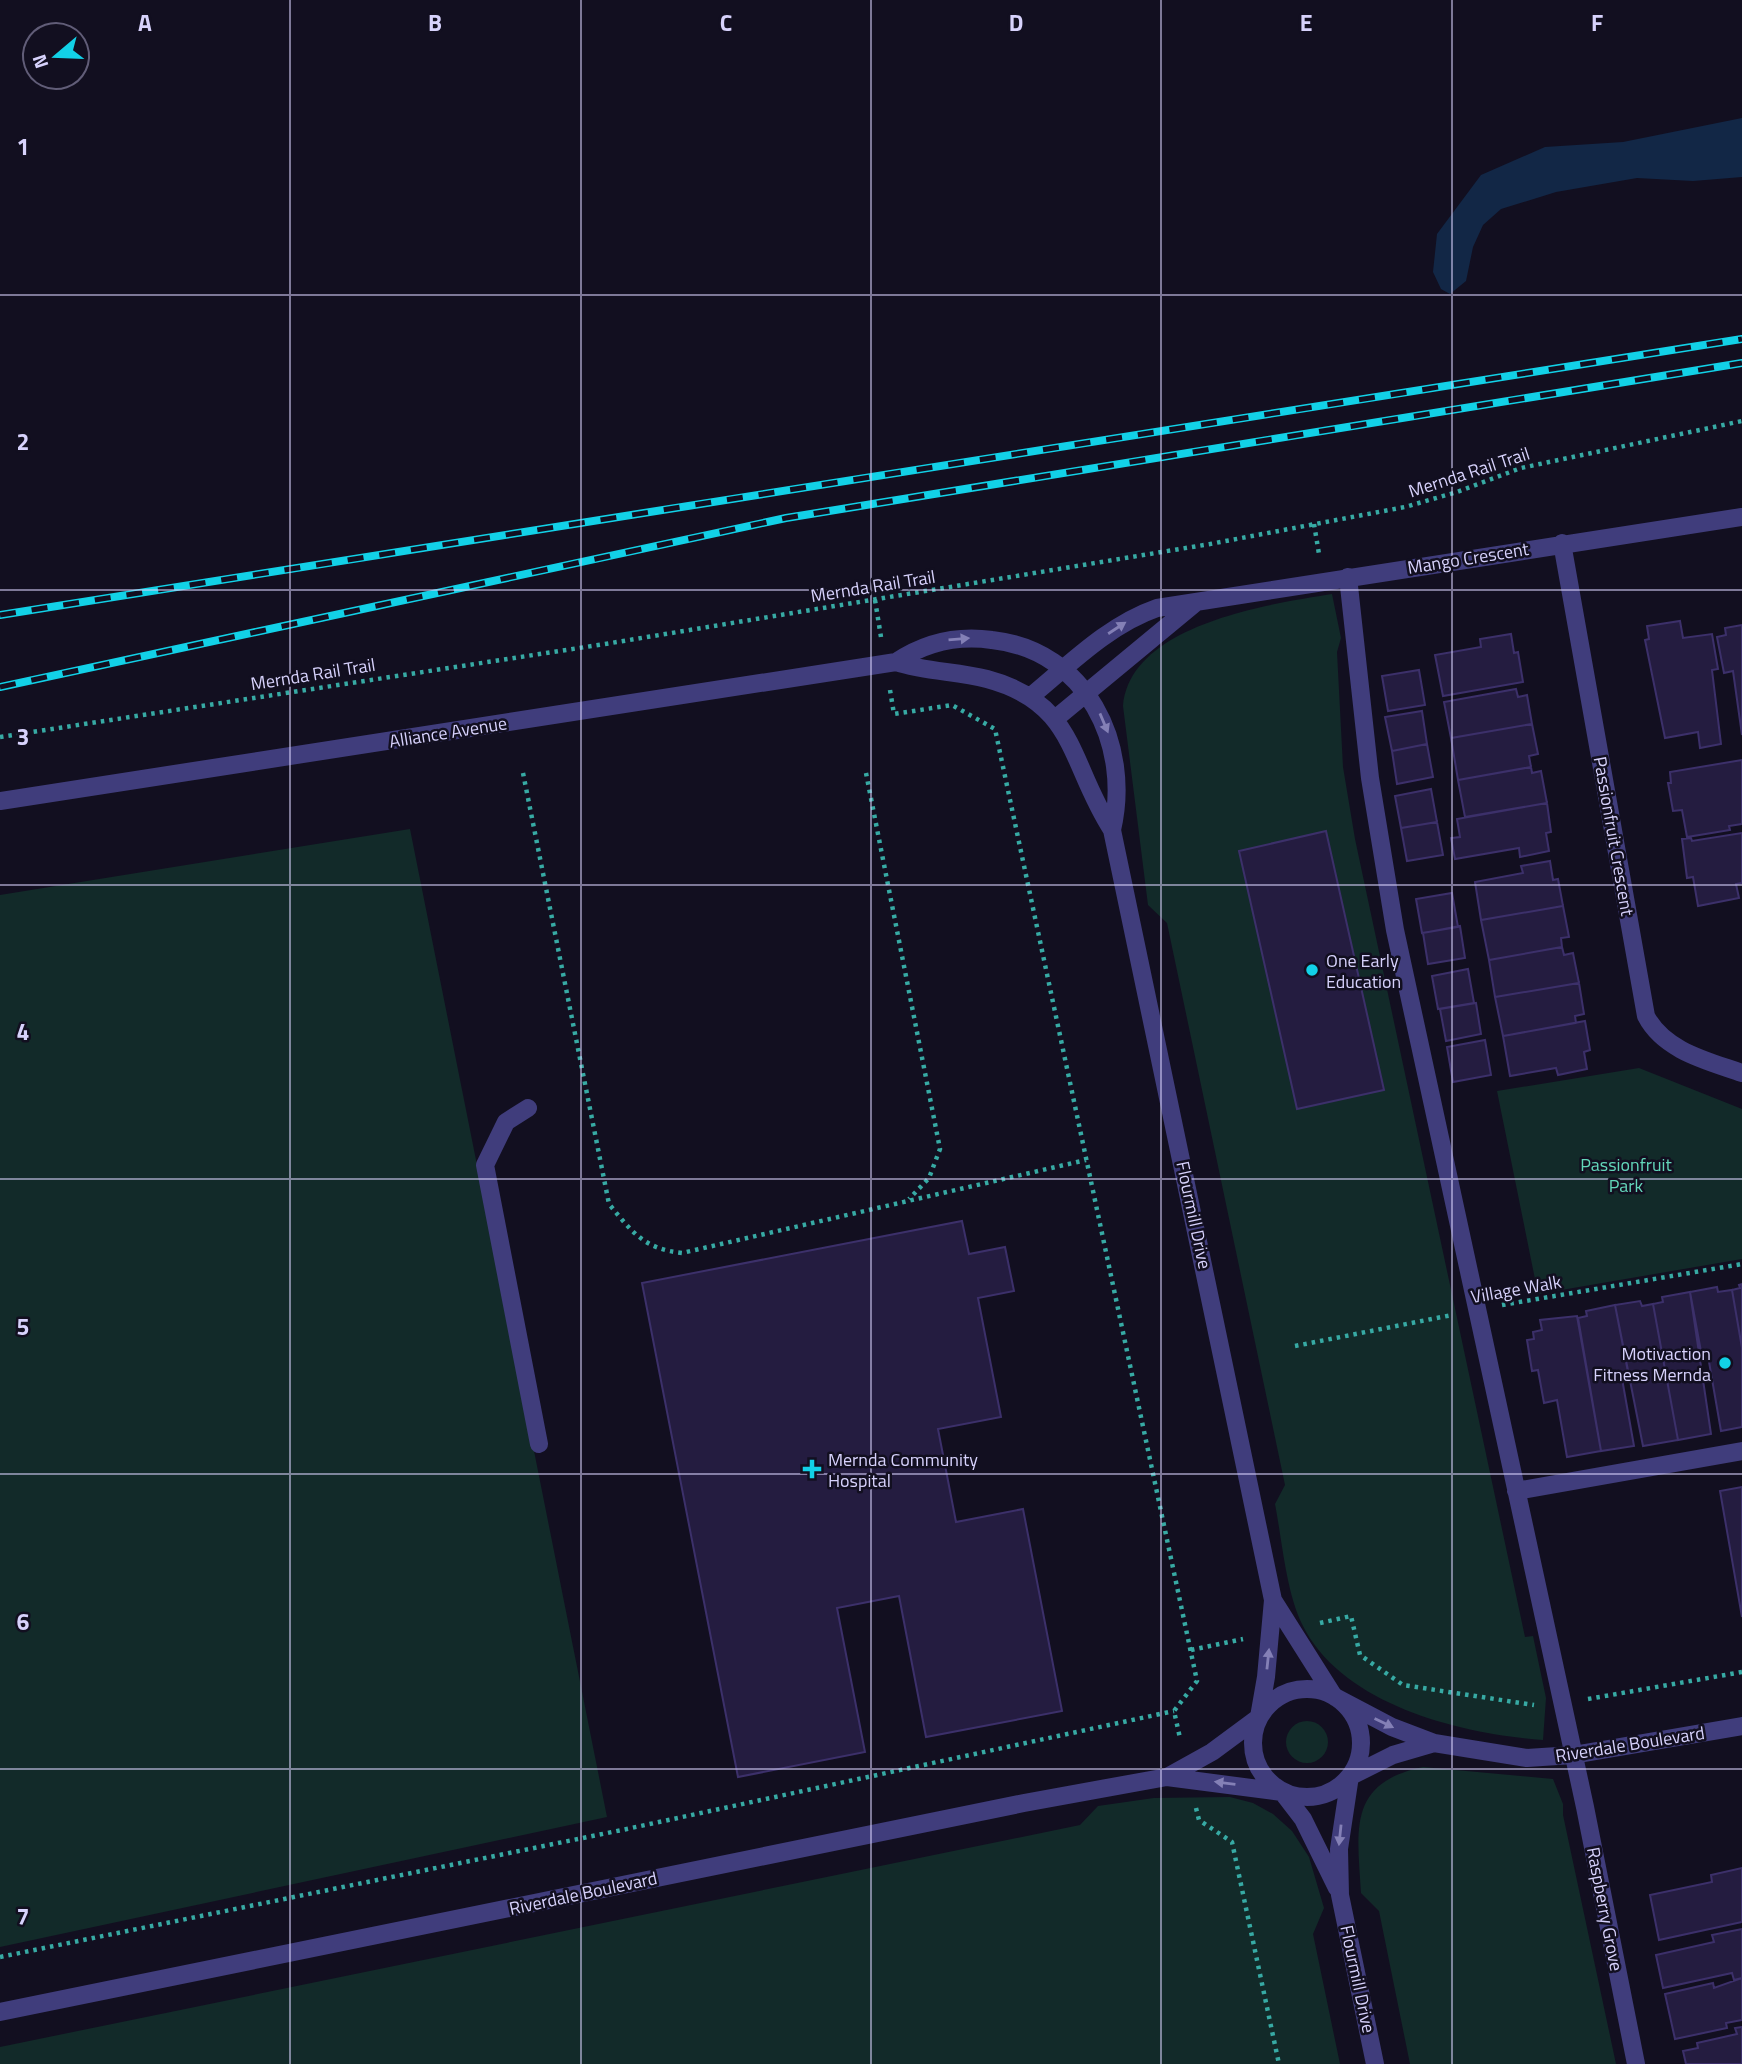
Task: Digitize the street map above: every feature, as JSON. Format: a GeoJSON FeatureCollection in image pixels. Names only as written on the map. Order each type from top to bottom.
{"type":"FeatureCollection","features":[{"type":"Feature","properties":{"kind":"street","name":"Mango Crescent"},"geometry":{"type":"LineString","coordinates":[[1030,696],[1092,645],[1143,612],[1171,605],[1194,604],[1562,543],[1742,517]]}},
{"type":"Feature","properties":{"kind":"street","name":"Passionfruit Crescent"},"geometry":{"type":"LineString","coordinates":[[1562,543],[1646,1016],[1658,1034],[1671,1044],[1742,1073]]}},
{"type":"Feature","properties":{"kind":"street","name":"Raspberry Grove"},"geometry":{"type":"LineString","coordinates":[[1348,577],[1379,848],[1573,1755],[1636,2064]]}},
{"type":"Feature","properties":{"kind":"street","name":"Mango Crescent"},"geometry":{"type":"LineString","coordinates":[[1055,719],[1194,604]]}},
{"type":"Feature","properties":{"kind":"street","name":"Alliance Avenue"},"geometry":{"type":"LineString","coordinates":[[0,801],[891,663],[938,641],[979,638],[1025,646],[1063,670]]}},
{"type":"Feature","properties":{"kind":"street","name":"Alliance Avenue"},"geometry":{"type":"LineString","coordinates":[[891,663],[984,678],[1030,696]]}},
{"type":"Feature","properties":{"kind":"street","name":"Flourmill Drive"},"geometry":{"type":"LineString","coordinates":[[1063,670],[1086,692],[1105,723],[1118,775],[1119,796],[1112,830]]}},
{"type":"Feature","properties":{"kind":"street","name":"Flourmill Drive"},"geometry":{"type":"LineString","coordinates":[[1030,696],[1055,719],[1072,746],[1093,798],[1112,830],[1273,1600],[1271,1633],[1258,1717]]}},
{"type":"Feature","properties":{"kind":"street"},"geometry":{"type":"LineString","coordinates":[[528,1108],[506,1122],[485,1165],[539,1444]]}},
{"type":"Feature","properties":{"kind":"street"},"geometry":{"type":"LineString","coordinates":[[1516,1491],[1742,1451]]}},
{"type":"Feature","properties":{"kind":"street","name":"Flourmill Drive"},"geometry":{"type":"LineString","coordinates":[[1273,1600],[1334,1696]]}},
{"type":"Feature","properties":{"kind":"street"},"geometry":{"type":"LineString","coordinates":[[1188,1772],[1283,1792],[1313,1798],[1340,1787],[1351,1776],[1362,1748],[1360,1733],[1347,1707],[1334,1696],[1320,1690],[1292,1691],[1278,1696],[1258,1717],[1253,1731],[1254,1760],[1270,1784],[1283,1792]]}},
{"type":"Feature","properties":{"kind":"street","name":"Riverdale Boulevard"},"geometry":{"type":"LineString","coordinates":[[1334,1696],[1392,1727],[1434,1743],[1527,1758],[1573,1755],[1742,1726]]}},
{"type":"Feature","properties":{"kind":"street","name":"Riverdale Boulevard"},"geometry":{"type":"LineString","coordinates":[[0,2011],[997,1808],[1167,1777],[1188,1772],[1258,1717]]}},
{"type":"Feature","properties":{"kind":"street","name":"Riverdale Boulevard"},"geometry":{"type":"LineString","coordinates":[[1351,1776],[1393,1755],[1434,1743]]}},
{"type":"Feature","properties":{"kind":"street","name":"Flourmill Drive"},"geometry":{"type":"LineString","coordinates":[[1351,1776],[1339,1849],[1340,1895],[1375,2064]]}},
{"type":"Feature","properties":{"kind":"street","name":"Flourmill Drive"},"geometry":{"type":"LineString","coordinates":[[1283,1792],[1303,1819],[1340,1895]]}},
{"type":"Feature","properties":{"kind":"path","name":"Mernda Rail Trail"},"geometry":{"type":"LineString","coordinates":[[0,737],[1118,561],[1405,507],[1457,492],[1521,468],[1742,421]]}},
{"type":"Feature","properties":{"kind":"path"},"geometry":{"type":"LineString","coordinates":[[0,1957],[622,1830],[1174,1711],[1197,1681],[995,729],[952,705],[894,714],[891,663],[875,600]]}},
{"type":"Feature","properties":{"kind":"path"},"geometry":{"type":"LineString","coordinates":[[523,773],[609,1204],[629,1229],[659,1250],[682,1253],[1086,1160]]}},
{"type":"Feature","properties":{"kind":"path"},"geometry":{"type":"LineString","coordinates":[[866,773],[940,1149],[929,1178],[908,1201]]}},
{"type":"Feature","properties":{"kind":"path","name":"Village Walk"},"geometry":{"type":"LineString","coordinates":[[1295,1346],[1477,1310],[1742,1264]]}},
{"type":"Feature","properties":{"kind":"path"},"geometry":{"type":"LineString","coordinates":[[1290,1629],[1352,1616],[1360,1656],[1403,1685],[1522,1705],[1561,1703],[1742,1672]]}},
{"type":"Feature","properties":{"kind":"path"},"geometry":{"type":"LineString","coordinates":[[1191,1650],[1271,1633]]}},
{"type":"Feature","properties":{"kind":"path"},"geometry":{"type":"LineString","coordinates":[[1174,1711],[1199,1820],[1233,1842],[1279,2064]]}},
{"type":"Feature","properties":{"kind":"green space"},"geometry":{"type":"Polygon","coordinates":[[[1332,594],[1341,638],[1337,652],[1343,767],[1355,839],[1525,1637],[1533,1636],[1546,1698],[1543,1740],[1476,1731],[1441,1722],[1374,1695],[1345,1675],[1320,1652],[1302,1624],[1288,1581],[1275,1504],[1285,1485],[1167,923],[1148,905],[1123,706],[1131,678],[1150,655],[1176,637],[1207,623],[1274,604],[1332,594]]]}},
{"type":"Feature","properties":{"kind":"green space"},"geometry":{"type":"Polygon","coordinates":[[[410,829],[607,1817],[0,1947],[0,895],[410,829]]]}},
{"type":"Feature","properties":{"kind":"green space","name":"Passionfruit Park"},"geometry":{"type":"Polygon","coordinates":[[[1639,1068],[1742,1109],[1742,1259],[1538,1294],[1497,1091],[1639,1068]]]}},
{"type":"Feature","properties":{"kind":"green space"},"geometry":{"type":"Polygon","coordinates":[[[1307,1721],[1322,1727],[1328,1742],[1322,1757],[1307,1763],[1292,1757],[1286,1742],[1292,1727],[1307,1721]]]}},
{"type":"Feature","properties":{"kind":"green space"},"geometry":{"type":"Polygon","coordinates":[[[1423,1767],[1553,1779],[1563,1804],[1563,1815],[1616,2064],[1410,2064],[1379,1911],[1361,1893],[1358,1848],[1362,1812],[1369,1797],[1381,1784],[1399,1774],[1423,1767]]]}},
{"type":"Feature","properties":{"kind":"green space"},"geometry":{"type":"Polygon","coordinates":[[[1230,1797],[1253,1803],[1273,1814],[1292,1831],[1309,1857],[1324,1908],[1313,1934],[1340,2064],[0,2064],[0,2047],[1080,1825],[1098,1806],[1154,1798],[1230,1797]]]}},
{"type":"Feature","properties":{"kind":"water"},"geometry":{"type":"Polygon","coordinates":[[[1742,118],[1742,177],[1693,181],[1637,178],[1556,192],[1501,209],[1483,225],[1473,247],[1466,281],[1450,294],[1441,289],[1433,272],[1437,234],[1481,175],[1545,147],[1623,142],[1742,118]]]}},
{"type":"Feature","properties":{"kind":"building"},"geometry":{"type":"Polygon","coordinates":[[[1680,621],[1683,638],[1712,634],[1718,669],[1712,670],[1721,744],[1700,748],[1698,732],[1665,738],[1645,640],[1649,639],[1647,626],[1680,621]]]}},
{"type":"Feature","properties":{"kind":"building"},"geometry":{"type":"Polygon","coordinates":[[[1742,625],[1742,735],[1733,671],[1724,673],[1717,637],[1726,635],[1725,628],[1742,625]]]}},
{"type":"Feature","properties":{"kind":"building"},"geometry":{"type":"Polygon","coordinates":[[[1511,634],[1514,653],[1518,652],[1523,682],[1443,696],[1435,655],[1481,647],[1480,639],[1511,634]]]}},
{"type":"Feature","properties":{"kind":"building"},"geometry":{"type":"Polygon","coordinates":[[[1419,670],[1425,705],[1388,711],[1382,676],[1419,670]]]}},
{"type":"Feature","properties":{"kind":"building"},"geometry":{"type":"Polygon","coordinates":[[[1516,689],[1518,697],[1527,695],[1532,724],[1451,738],[1444,702],[1516,689]]]}},
{"type":"Feature","properties":{"kind":"building"},"geometry":{"type":"Polygon","coordinates":[[[1422,711],[1427,744],[1392,751],[1385,717],[1422,711]]]}},
{"type":"Feature","properties":{"kind":"building"},"geometry":{"type":"Polygon","coordinates":[[[1532,724],[1538,754],[1529,756],[1531,767],[1458,780],[1451,738],[1532,724]]]}},
{"type":"Feature","properties":{"kind":"building"},"geometry":{"type":"Polygon","coordinates":[[[1427,744],[1433,777],[1397,784],[1392,751],[1427,744]]]}},
{"type":"Feature","properties":{"kind":"building"},"geometry":{"type":"Polygon","coordinates":[[[1742,760],[1742,824],[1729,826],[1730,830],[1687,837],[1682,810],[1673,811],[1668,783],[1671,783],[1670,772],[1742,760]]]}},
{"type":"Feature","properties":{"kind":"building"},"geometry":{"type":"Polygon","coordinates":[[[1531,767],[1532,773],[1541,771],[1547,803],[1465,817],[1458,780],[1531,767]]]}},
{"type":"Feature","properties":{"kind":"building"},"geometry":{"type":"Polygon","coordinates":[[[1431,789],[1437,822],[1401,828],[1395,796],[1431,789]]]}},
{"type":"Feature","properties":{"kind":"building"},"geometry":{"type":"Polygon","coordinates":[[[1547,803],[1551,832],[1546,833],[1549,851],[1520,857],[1519,848],[1455,859],[1451,838],[1460,837],[1457,819],[1547,803]]]}},
{"type":"Feature","properties":{"kind":"building"},"geometry":{"type":"Polygon","coordinates":[[[1437,822],[1443,855],[1407,861],[1401,828],[1437,822]]]}},
{"type":"Feature","properties":{"kind":"building","name":"One Early Education"},"geometry":{"type":"Polygon","coordinates":[[[1326,831],[1384,1090],[1297,1109],[1239,851],[1326,831]]]}},
{"type":"Feature","properties":{"kind":"building"},"geometry":{"type":"Polygon","coordinates":[[[1742,833],[1742,883],[1736,884],[1739,898],[1698,906],[1693,877],[1687,878],[1682,839],[1691,838],[1692,841],[1742,833]]]}},
{"type":"Feature","properties":{"kind":"building"},"geometry":{"type":"Polygon","coordinates":[[[1550,861],[1553,880],[1558,879],[1563,906],[1481,920],[1475,882],[1523,873],[1521,866],[1550,861]]]}},
{"type":"Feature","properties":{"kind":"building"},"geometry":{"type":"Polygon","coordinates":[[[1452,893],[1458,927],[1422,933],[1416,899],[1452,893]]]}},
{"type":"Feature","properties":{"kind":"building"},"geometry":{"type":"Polygon","coordinates":[[[1563,906],[1569,937],[1561,938],[1562,947],[1489,960],[1481,920],[1563,906]]]}},
{"type":"Feature","properties":{"kind":"building"},"geometry":{"type":"Polygon","coordinates":[[[1460,926],[1465,958],[1428,964],[1423,933],[1460,926]]]}},
{"type":"Feature","properties":{"kind":"building"},"geometry":{"type":"Polygon","coordinates":[[[1562,947],[1564,955],[1573,953],[1579,983],[1495,997],[1489,960],[1562,947]]]}},
{"type":"Feature","properties":{"kind":"building"},"geometry":{"type":"Polygon","coordinates":[[[1468,969],[1474,1003],[1438,1009],[1432,976],[1468,969]]]}},
{"type":"Feature","properties":{"kind":"building"},"geometry":{"type":"Polygon","coordinates":[[[1579,983],[1584,1014],[1575,1016],[1576,1023],[1503,1036],[1495,997],[1579,983]]]}},
{"type":"Feature","properties":{"kind":"building"},"geometry":{"type":"Polygon","coordinates":[[[1476,1003],[1481,1034],[1446,1041],[1440,1009],[1476,1003]]]}},
{"type":"Feature","properties":{"kind":"building"},"geometry":{"type":"Polygon","coordinates":[[[1585,1021],[1590,1050],[1584,1052],[1587,1069],[1558,1075],[1556,1068],[1510,1076],[1503,1036],[1585,1021]]]}},
{"type":"Feature","properties":{"kind":"building"},"geometry":{"type":"Polygon","coordinates":[[[1485,1040],[1491,1075],[1453,1082],[1447,1047],[1485,1040]]]}},
{"type":"Feature","properties":{"kind":"building","name":"Mernda Community Hospital"},"geometry":{"type":"Polygon","coordinates":[[[962,1221],[969,1254],[1005,1247],[1014,1291],[978,1298],[1001,1417],[938,1429],[956,1522],[1023,1509],[1062,1711],[926,1737],[899,1596],[837,1608],[865,1752],[738,1777],[642,1283],[962,1221]]]}},
{"type":"Feature","properties":{"kind":"building"},"geometry":{"type":"Polygon","coordinates":[[[1742,1284],[1742,1348],[1732,1290],[1740,1288],[1739,1285],[1742,1284]]]}},
{"type":"Feature","properties":{"kind":"building"},"geometry":{"type":"Polygon","coordinates":[[[1717,1287],[1718,1292],[1732,1290],[1742,1348],[1742,1427],[1721,1431],[1708,1356],[1702,1357],[1690,1292],[1717,1287]]]}},
{"type":"Feature","properties":{"kind":"building"},"geometry":{"type":"Polygon","coordinates":[[[1690,1292],[1711,1434],[1678,1440],[1653,1304],[1663,1302],[1662,1297],[1690,1292]]]}},
{"type":"Feature","properties":{"kind":"building"},"geometry":{"type":"Polygon","coordinates":[[[1640,1301],[1642,1306],[1653,1304],[1678,1440],[1643,1446],[1615,1305],[1640,1301]]]}},
{"type":"Feature","properties":{"kind":"building"},"geometry":{"type":"Polygon","coordinates":[[[1615,1305],[1628,1372],[1621,1373],[1634,1446],[1601,1451],[1578,1318],[1587,1316],[1586,1311],[1615,1305]]]}},
{"type":"Feature","properties":{"kind":"building"},"geometry":{"type":"Polygon","coordinates":[[[1577,1316],[1601,1451],[1567,1457],[1557,1400],[1544,1403],[1538,1370],[1532,1371],[1527,1340],[1534,1339],[1533,1332],[1542,1330],[1540,1320],[1577,1316]]]}},
{"type":"Feature","properties":{"kind":"building"},"geometry":{"type":"Polygon","coordinates":[[[1742,1487],[1742,1617],[1720,1491],[1742,1487]]]}},
{"type":"Feature","properties":{"kind":"building"},"geometry":{"type":"Polygon","coordinates":[[[1742,1868],[1742,1922],[1659,1940],[1650,1895],[1712,1882],[1711,1875],[1742,1868]]]}},
{"type":"Feature","properties":{"kind":"building"},"geometry":{"type":"Polygon","coordinates":[[[1742,1929],[1742,1978],[1734,1980],[1732,1973],[1663,1988],[1656,1955],[1714,1942],[1712,1935],[1742,1929]]]}},
{"type":"Feature","properties":{"kind":"building"},"geometry":{"type":"Polygon","coordinates":[[[1742,1978],[1742,2020],[1726,2023],[1727,2028],[1675,2039],[1665,1994],[1713,1983],[1714,1988],[1742,1978]]]}},
{"type":"Feature","properties":{"kind":"building"},"geometry":{"type":"Polygon","coordinates":[[[1742,2027],[1742,2064],[1686,2064],[1683,2051],[1698,2048],[1697,2043],[1737,2034],[1735,2028],[1742,2027]]]}},
{"type":"Feature","properties":{"kind":"railway"},"geometry":{"type":"LineString","coordinates":[[0,615],[1742,339]]}},
{"type":"Feature","properties":{"kind":"railway"},"geometry":{"type":"LineString","coordinates":[[0,687],[786,518],[1742,363]]}},
{"type":"Feature","properties":{"kind":"place","name":"One Early Education"},"geometry":{"type":"Point","coordinates":[1312,970]}},
{"type":"Feature","properties":{"kind":"place","name":"Motivaction Fitness Mernda"},"geometry":{"type":"Point","coordinates":[1725,1363]}},
{"type":"Feature","properties":{"kind":"place","name":"Mernda Community Hospital"},"geometry":{"type":"Point","coordinates":[812,1469]}}]}
